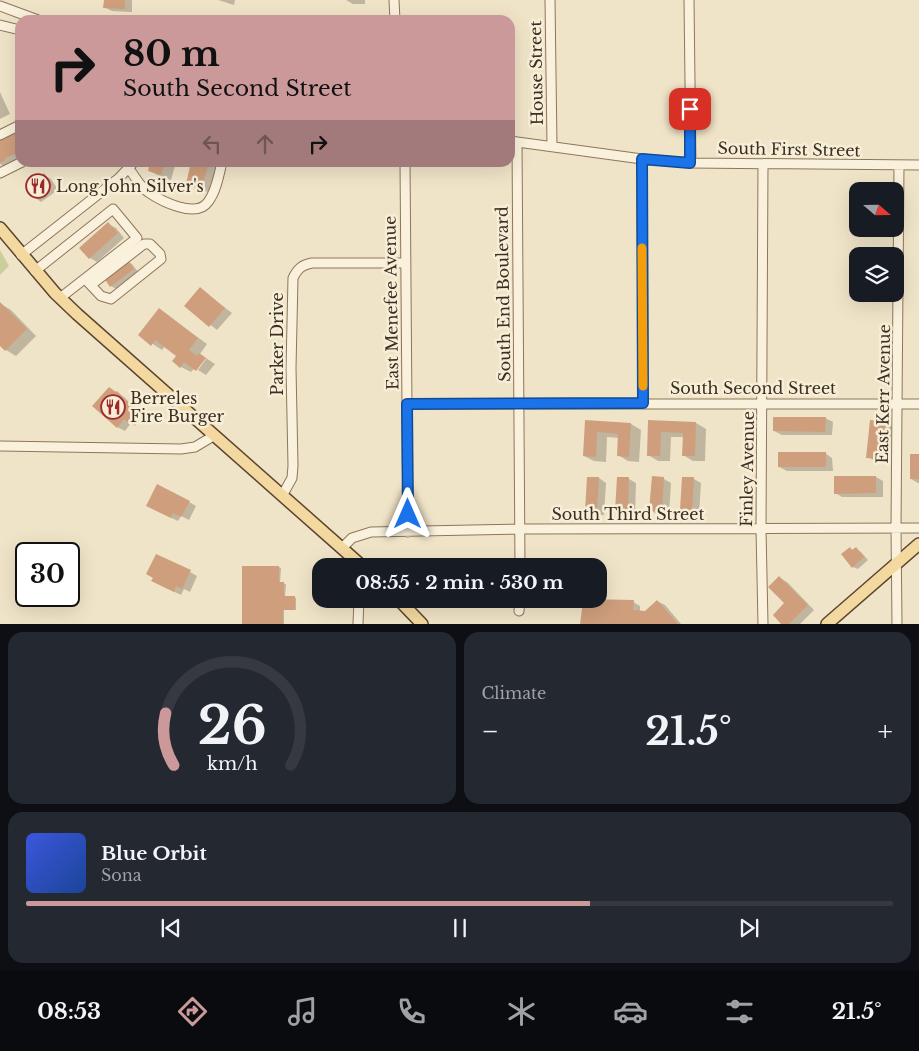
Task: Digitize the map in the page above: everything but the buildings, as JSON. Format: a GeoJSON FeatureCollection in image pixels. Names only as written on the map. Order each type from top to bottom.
{"type":"FeatureCollection","features":[{"type":"Feature","properties":{"kind":"main road"},"geometry":{"type":"LineString","coordinates":[[0,228],[60,298],[353,558]]}},
{"type":"Feature","properties":{"kind":"main road"},"geometry":{"type":"LineString","coordinates":[[827,624],[896,562],[919,544]]}},
{"type":"Feature","properties":{"kind":"main road"},"geometry":{"type":"LineString","coordinates":[[405,608],[417,622]]}},
{"type":"Feature","properties":{"kind":"street"},"geometry":{"type":"LineString","coordinates":[[394,0],[395,15]]}},
{"type":"Feature","properties":{"kind":"street","name":"House Street"},"geometry":{"type":"LineString","coordinates":[[550,0],[552,146]]}},
{"type":"Feature","properties":{"kind":"street"},"geometry":{"type":"LineString","coordinates":[[689,0],[690,163]]}},
{"type":"Feature","properties":{"kind":"street"},"geometry":{"type":"LineString","coordinates":[[0,6],[24,15]]}},
{"type":"Feature","properties":{"kind":"street"},"geometry":{"type":"LineString","coordinates":[[0,24],[15,29]]}},
{"type":"Feature","properties":{"kind":"street"},"geometry":{"type":"LineString","coordinates":[[0,134],[15,127]]}},
{"type":"Feature","properties":{"kind":"street","name":"South First Street"},"geometry":{"type":"LineString","coordinates":[[515,141],[642,159],[690,163],[919,165]]}},
{"type":"Feature","properties":{"kind":"street"},"geometry":{"type":"LineString","coordinates":[[642,159],[643,403]]}},
{"type":"Feature","properties":{"kind":"street","name":"Finley Avenue"},"geometry":{"type":"LineString","coordinates":[[763,165],[761,529],[763,624]]}},
{"type":"Feature","properties":{"kind":"street","name":"East Kerr Avenue"},"geometry":{"type":"LineString","coordinates":[[897,624],[899,165]]}},
{"type":"Feature","properties":{"kind":"street"},"geometry":{"type":"LineString","coordinates":[[0,173],[15,166]]}},
{"type":"Feature","properties":{"kind":"street"},"geometry":{"type":"LineString","coordinates":[[21,254],[130,167]]}},
{"type":"Feature","properties":{"kind":"street"},"geometry":{"type":"LineString","coordinates":[[132,167],[147,192],[164,202],[187,209],[198,208],[208,204],[221,167]]}},
{"type":"Feature","properties":{"kind":"street","name":"East Menefee Avenue"},"geometry":{"type":"LineString","coordinates":[[405,167],[408,532]]}},
{"type":"Feature","properties":{"kind":"street","name":"South End Boulevard"},"geometry":{"type":"LineString","coordinates":[[515,167],[520,402],[520,558]]}},
{"type":"Feature","properties":{"kind":"street"},"geometry":{"type":"LineString","coordinates":[[36,271],[113,209],[137,238],[88,282]]}},
{"type":"Feature","properties":{"kind":"street"},"geometry":{"type":"LineString","coordinates":[[60,298],[88,282],[144,244],[150,244],[160,254],[161,259],[111,299],[101,296],[88,282]]}},
{"type":"Feature","properties":{"kind":"street","name":"Parker Drive"},"geometry":{"type":"LineString","coordinates":[[282,496],[292,478],[293,466],[291,368],[293,278],[296,271],[303,265],[312,262],[405,262]]}},
{"type":"Feature","properties":{"kind":"street","name":"South Second Street"},"geometry":{"type":"LineString","coordinates":[[407,404],[520,402],[919,404]]}},
{"type":"Feature","properties":{"kind":"street"},"geometry":{"type":"LineString","coordinates":[[0,446],[181,449],[196,448],[215,435]]}},
{"type":"Feature","properties":{"kind":"street","name":"South Third Street"},"geometry":{"type":"LineString","coordinates":[[342,548],[352,538],[365,534],[408,532],[521,529],[919,528]]}},
{"type":"Feature","properties":{"kind":"street"},"geometry":{"type":"LineString","coordinates":[[358,608],[358,624]]}},
{"type":"Feature","properties":{"kind":"green space"},"geometry":{"type":"Polygon","coordinates":[[[0,250],[9,266],[0,275],[0,250]]]}},
{"type":"Feature","properties":{"kind":"slow traffic"},"geometry":{"type":"LineString","coordinates":[[642,248],[643,386]]}},
{"type":"Feature","properties":{"kind":"place","name":"Long John Silver's"},"geometry":{"type":"Point","coordinates":[38,186]}},
{"type":"Feature","properties":{"kind":"place","name":"Berreles Fire Burger"},"geometry":{"type":"Point","coordinates":[113,407]}},
{"type":"Feature","properties":{"kind":"route"},"geometry":{"type":"LineString","coordinates":[[408,514],[407,404],[520,402],[643,403],[642,159],[690,163],[690,109]]}}]}
